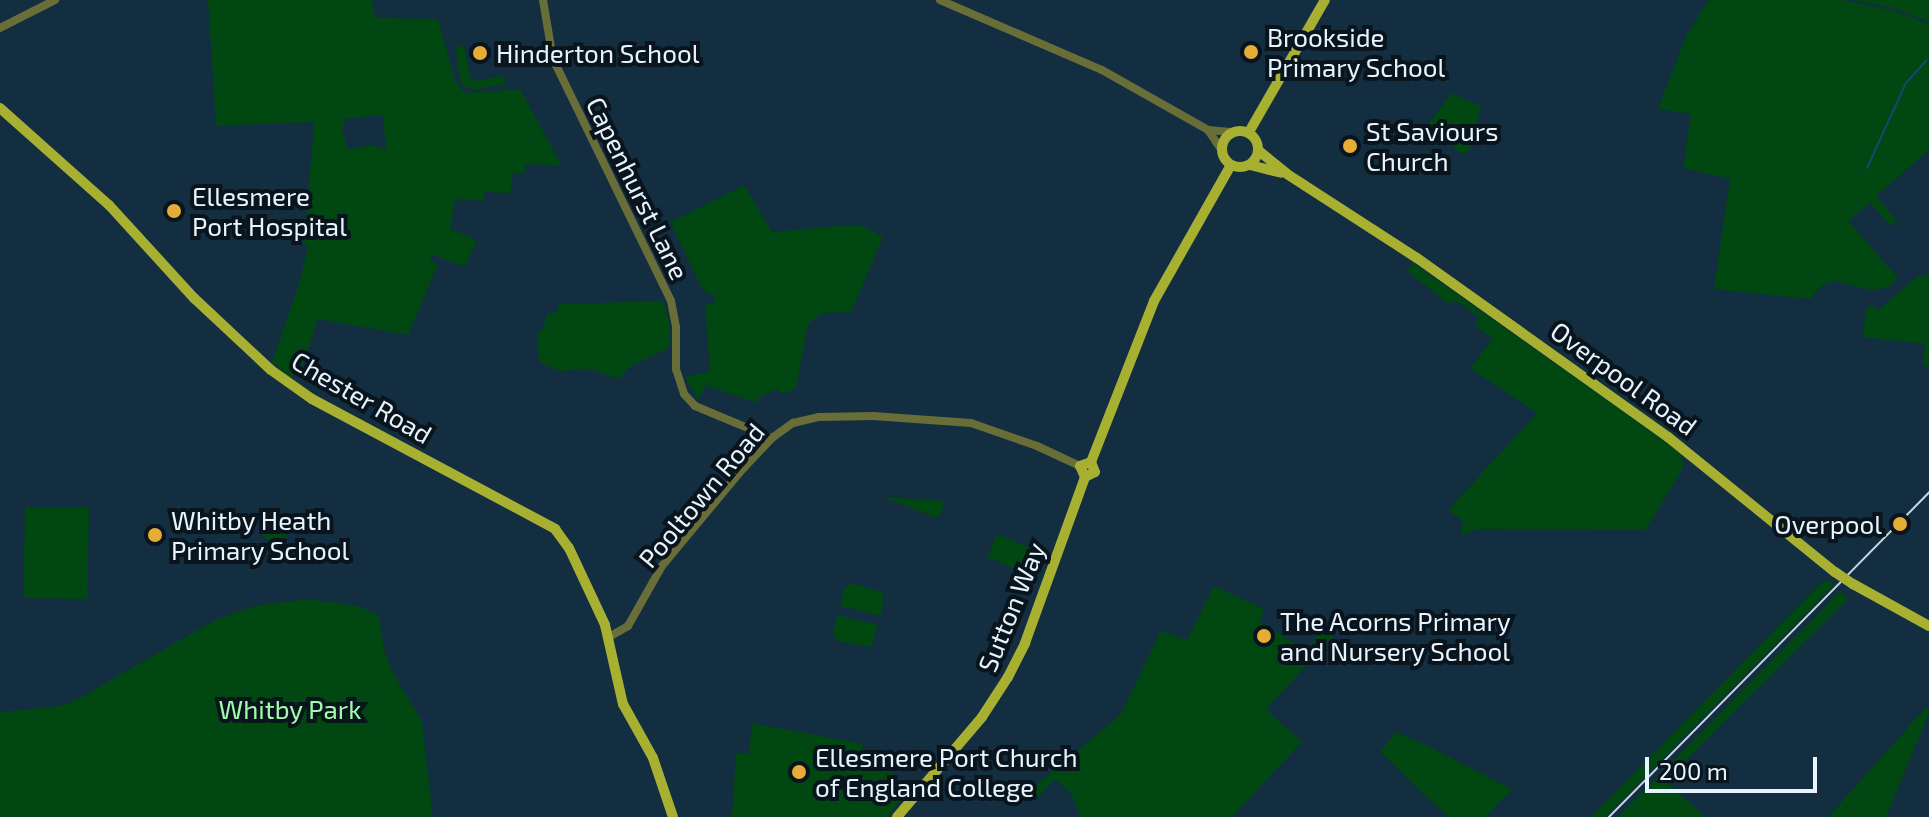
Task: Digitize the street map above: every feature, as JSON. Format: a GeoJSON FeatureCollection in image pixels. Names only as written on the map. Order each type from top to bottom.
{"type":"FeatureCollection","features":[{"type":"Feature","properties":{"kind":"main road"},"geometry":{"type":"LineString","coordinates":[[1249,132],[1325,0]]}},
{"type":"Feature","properties":{"kind":"main road","name":"Chester Road"},"geometry":{"type":"LineString","coordinates":[[0,108],[109,205],[194,298],[271,370],[312,399],[555,529],[592,594],[609,637],[623,704],[653,758],[673,817]]}},
{"type":"Feature","properties":{"kind":"main road"},"geometry":{"type":"LineString","coordinates":[[1231,132],[1249,132],[1258,142],[1259,151],[1250,165],[1231,165],[1221,149],[1231,132]]}},
{"type":"Feature","properties":{"kind":"main road","name":"Overpool Road"},"geometry":{"type":"LineString","coordinates":[[1259,151],[1287,174],[1407,251],[1623,404],[1715,472],[1835,572],[1929,626]]}},
{"type":"Feature","properties":{"kind":"main road","name":"Sutton Way"},"geometry":{"type":"LineString","coordinates":[[897,817],[1002,688],[1025,643],[1082,472],[1095,472],[1091,462],[1154,301],[1231,165]]}},
{"type":"Feature","properties":{"kind":"main road","name":"Overpool Road"},"geometry":{"type":"LineString","coordinates":[[1250,165],[1287,174]]}},
{"type":"Feature","properties":{"kind":"street"},"geometry":{"type":"LineString","coordinates":[[0,28],[55,0]]}},
{"type":"Feature","properties":{"kind":"street","name":"Capenhurst Lane"},"geometry":{"type":"LineString","coordinates":[[543,0],[553,59],[671,301],[676,327],[676,369],[684,394],[695,406],[772,438]]}},
{"type":"Feature","properties":{"kind":"street"},"geometry":{"type":"LineString","coordinates":[[940,0],[1102,70],[1208,130],[1231,132]]}},
{"type":"Feature","properties":{"kind":"street"},"geometry":{"type":"LineString","coordinates":[[1208,130],[1221,149]]}},
{"type":"Feature","properties":{"kind":"street","name":"Pooltown Road"},"geometry":{"type":"LineString","coordinates":[[609,637],[628,626],[662,566],[772,438],[793,423],[819,417],[952,420],[1020,439],[1082,472]]}},
{"type":"Feature","properties":{"kind":"green space"},"geometry":{"type":"Polygon","coordinates":[[[208,0],[372,0],[375,18],[438,19],[456,84],[466,93],[520,89],[562,166],[525,164],[524,173],[512,173],[511,193],[485,192],[483,201],[455,199],[450,229],[477,240],[465,267],[432,254],[430,260],[438,264],[408,335],[318,319],[303,365],[299,362],[291,378],[272,362],[299,284],[308,246],[304,245],[314,122],[216,126],[208,0]],[[383,115],[345,119],[342,130],[348,149],[374,145],[386,150],[383,115]]]}},
{"type":"Feature","properties":{"kind":"green space"},"geometry":{"type":"Polygon","coordinates":[[[1709,0],[1842,0],[1895,11],[1929,24],[1929,150],[1876,196],[1897,221],[1891,226],[1870,203],[1848,221],[1898,278],[1887,288],[1870,290],[1836,281],[1822,285],[1810,299],[1714,289],[1730,179],[1683,168],[1691,114],[1658,109],[1686,36],[1709,0]]]}},
{"type":"Feature","properties":{"kind":"green space"},"geometry":{"type":"Polygon","coordinates":[[[1852,0],[1929,0],[1929,22],[1894,8],[1852,0]]]}},
{"type":"Feature","properties":{"kind":"green space"},"geometry":{"type":"Polygon","coordinates":[[[460,45],[464,46],[471,78],[475,81],[504,76],[506,84],[474,90],[460,82],[456,51],[460,45]]]}},
{"type":"Feature","properties":{"kind":"green space"},"geometry":{"type":"Polygon","coordinates":[[[1452,93],[1481,107],[1470,149],[1463,155],[1426,126],[1452,93]]]}},
{"type":"Feature","properties":{"kind":"green space"},"geometry":{"type":"Polygon","coordinates":[[[744,185],[772,232],[844,225],[863,226],[883,237],[851,312],[822,313],[808,324],[796,388],[782,394],[777,389],[758,398],[756,403],[706,385],[698,400],[685,377],[710,371],[705,303],[714,304],[715,296],[703,290],[670,222],[744,185]]]}},
{"type":"Feature","properties":{"kind":"green space"},"geometry":{"type":"Polygon","coordinates":[[[1413,263],[1680,452],[1684,466],[1646,530],[1478,529],[1461,536],[1463,521],[1448,510],[1537,413],[1470,368],[1493,339],[1475,326],[1479,317],[1456,301],[1449,304],[1407,271],[1413,263]]]}},
{"type":"Feature","properties":{"kind":"green space"},"geometry":{"type":"Polygon","coordinates":[[[1929,273],[1929,370],[1923,362],[1925,344],[1863,337],[1866,310],[1871,304],[1877,311],[1919,275],[1922,278],[1929,273]]]}},
{"type":"Feature","properties":{"kind":"green space"},"geometry":{"type":"Polygon","coordinates":[[[663,301],[670,323],[670,347],[629,367],[619,379],[589,369],[560,371],[539,362],[537,333],[543,329],[547,314],[557,312],[559,304],[663,301]]]}},
{"type":"Feature","properties":{"kind":"green space"},"geometry":{"type":"Polygon","coordinates":[[[883,497],[944,501],[940,516],[934,517],[883,497]]]}},
{"type":"Feature","properties":{"kind":"green space"},"geometry":{"type":"Polygon","coordinates":[[[25,507],[89,508],[87,599],[23,598],[25,507]]]}},
{"type":"Feature","properties":{"kind":"green space"},"geometry":{"type":"Polygon","coordinates":[[[275,516],[284,520],[288,529],[284,538],[275,542],[266,538],[262,529],[266,520],[275,516]]]}},
{"type":"Feature","properties":{"kind":"green space"},"geometry":{"type":"Polygon","coordinates":[[[997,534],[1042,553],[1032,576],[987,557],[997,534]]]}},
{"type":"Feature","properties":{"kind":"green space"},"geometry":{"type":"Polygon","coordinates":[[[1828,580],[1834,585],[1605,817],[1591,817],[1820,584],[1828,580]]]}},
{"type":"Feature","properties":{"kind":"green space"},"geometry":{"type":"Polygon","coordinates":[[[852,583],[884,593],[881,616],[840,606],[845,587],[852,583]]]}},
{"type":"Feature","properties":{"kind":"green space"},"geometry":{"type":"Polygon","coordinates":[[[1214,586],[1264,609],[1260,621],[1300,647],[1313,643],[1322,625],[1334,636],[1266,709],[1302,742],[1232,817],[1081,817],[1071,793],[1055,779],[1035,800],[1027,793],[1120,715],[1161,631],[1187,640],[1214,586]]]}},
{"type":"Feature","properties":{"kind":"green space"},"geometry":{"type":"Polygon","coordinates":[[[1840,591],[1848,599],[1665,781],[1706,817],[1618,817],[1840,591]]]}},
{"type":"Feature","properties":{"kind":"green space","name":"Whitby Park"},"geometry":{"type":"Polygon","coordinates":[[[308,599],[358,606],[379,615],[384,649],[392,671],[422,722],[433,817],[0,817],[0,712],[60,706],[78,699],[215,620],[254,606],[308,599]]]}},
{"type":"Feature","properties":{"kind":"green space"},"geometry":{"type":"Polygon","coordinates":[[[837,615],[878,625],[871,647],[837,641],[833,634],[837,615]]]}},
{"type":"Feature","properties":{"kind":"green space"},"geometry":{"type":"Polygon","coordinates":[[[1927,706],[1929,713],[1886,817],[1828,817],[1927,706]]]}},
{"type":"Feature","properties":{"kind":"green space","name":"Ellesmere Port Church of England College"},"geometry":{"type":"Polygon","coordinates":[[[752,723],[863,744],[859,763],[889,766],[895,778],[913,785],[887,817],[732,817],[736,753],[749,754],[752,723]]]}},
{"type":"Feature","properties":{"kind":"green space"},"geometry":{"type":"Polygon","coordinates":[[[1396,732],[1512,789],[1486,817],[1448,817],[1380,752],[1396,732]]]}},
{"type":"Feature","properties":{"kind":"waterway"},"geometry":{"type":"LineString","coordinates":[[1867,168],[1906,83],[1927,60]]}},
{"type":"Feature","properties":{"kind":"railway"},"geometry":{"type":"LineString","coordinates":[[1609,817],[1929,492]]}},
{"type":"Feature","properties":{"kind":"place","name":"Brookside Primary School"},"geometry":{"type":"Point","coordinates":[1251,52]}},
{"type":"Feature","properties":{"kind":"place","name":"Hinderton School"},"geometry":{"type":"Point","coordinates":[480,53]}},
{"type":"Feature","properties":{"kind":"place","name":"St Saviours Church"},"geometry":{"type":"Point","coordinates":[1350,146]}},
{"type":"Feature","properties":{"kind":"place","name":"Ellesmere Port Hospital"},"geometry":{"type":"Point","coordinates":[174,211]}},
{"type":"Feature","properties":{"kind":"place","name":"Overpool"},"geometry":{"type":"Point","coordinates":[1900,524]}},
{"type":"Feature","properties":{"kind":"place","name":"Whitby Heath Primary School"},"geometry":{"type":"Point","coordinates":[155,535]}},
{"type":"Feature","properties":{"kind":"place","name":"The Acorns Primary and Nursery School"},"geometry":{"type":"Point","coordinates":[1264,636]}},
{"type":"Feature","properties":{"kind":"place","name":"Ellesmere Port Church of England College"},"geometry":{"type":"Point","coordinates":[799,772]}}]}
